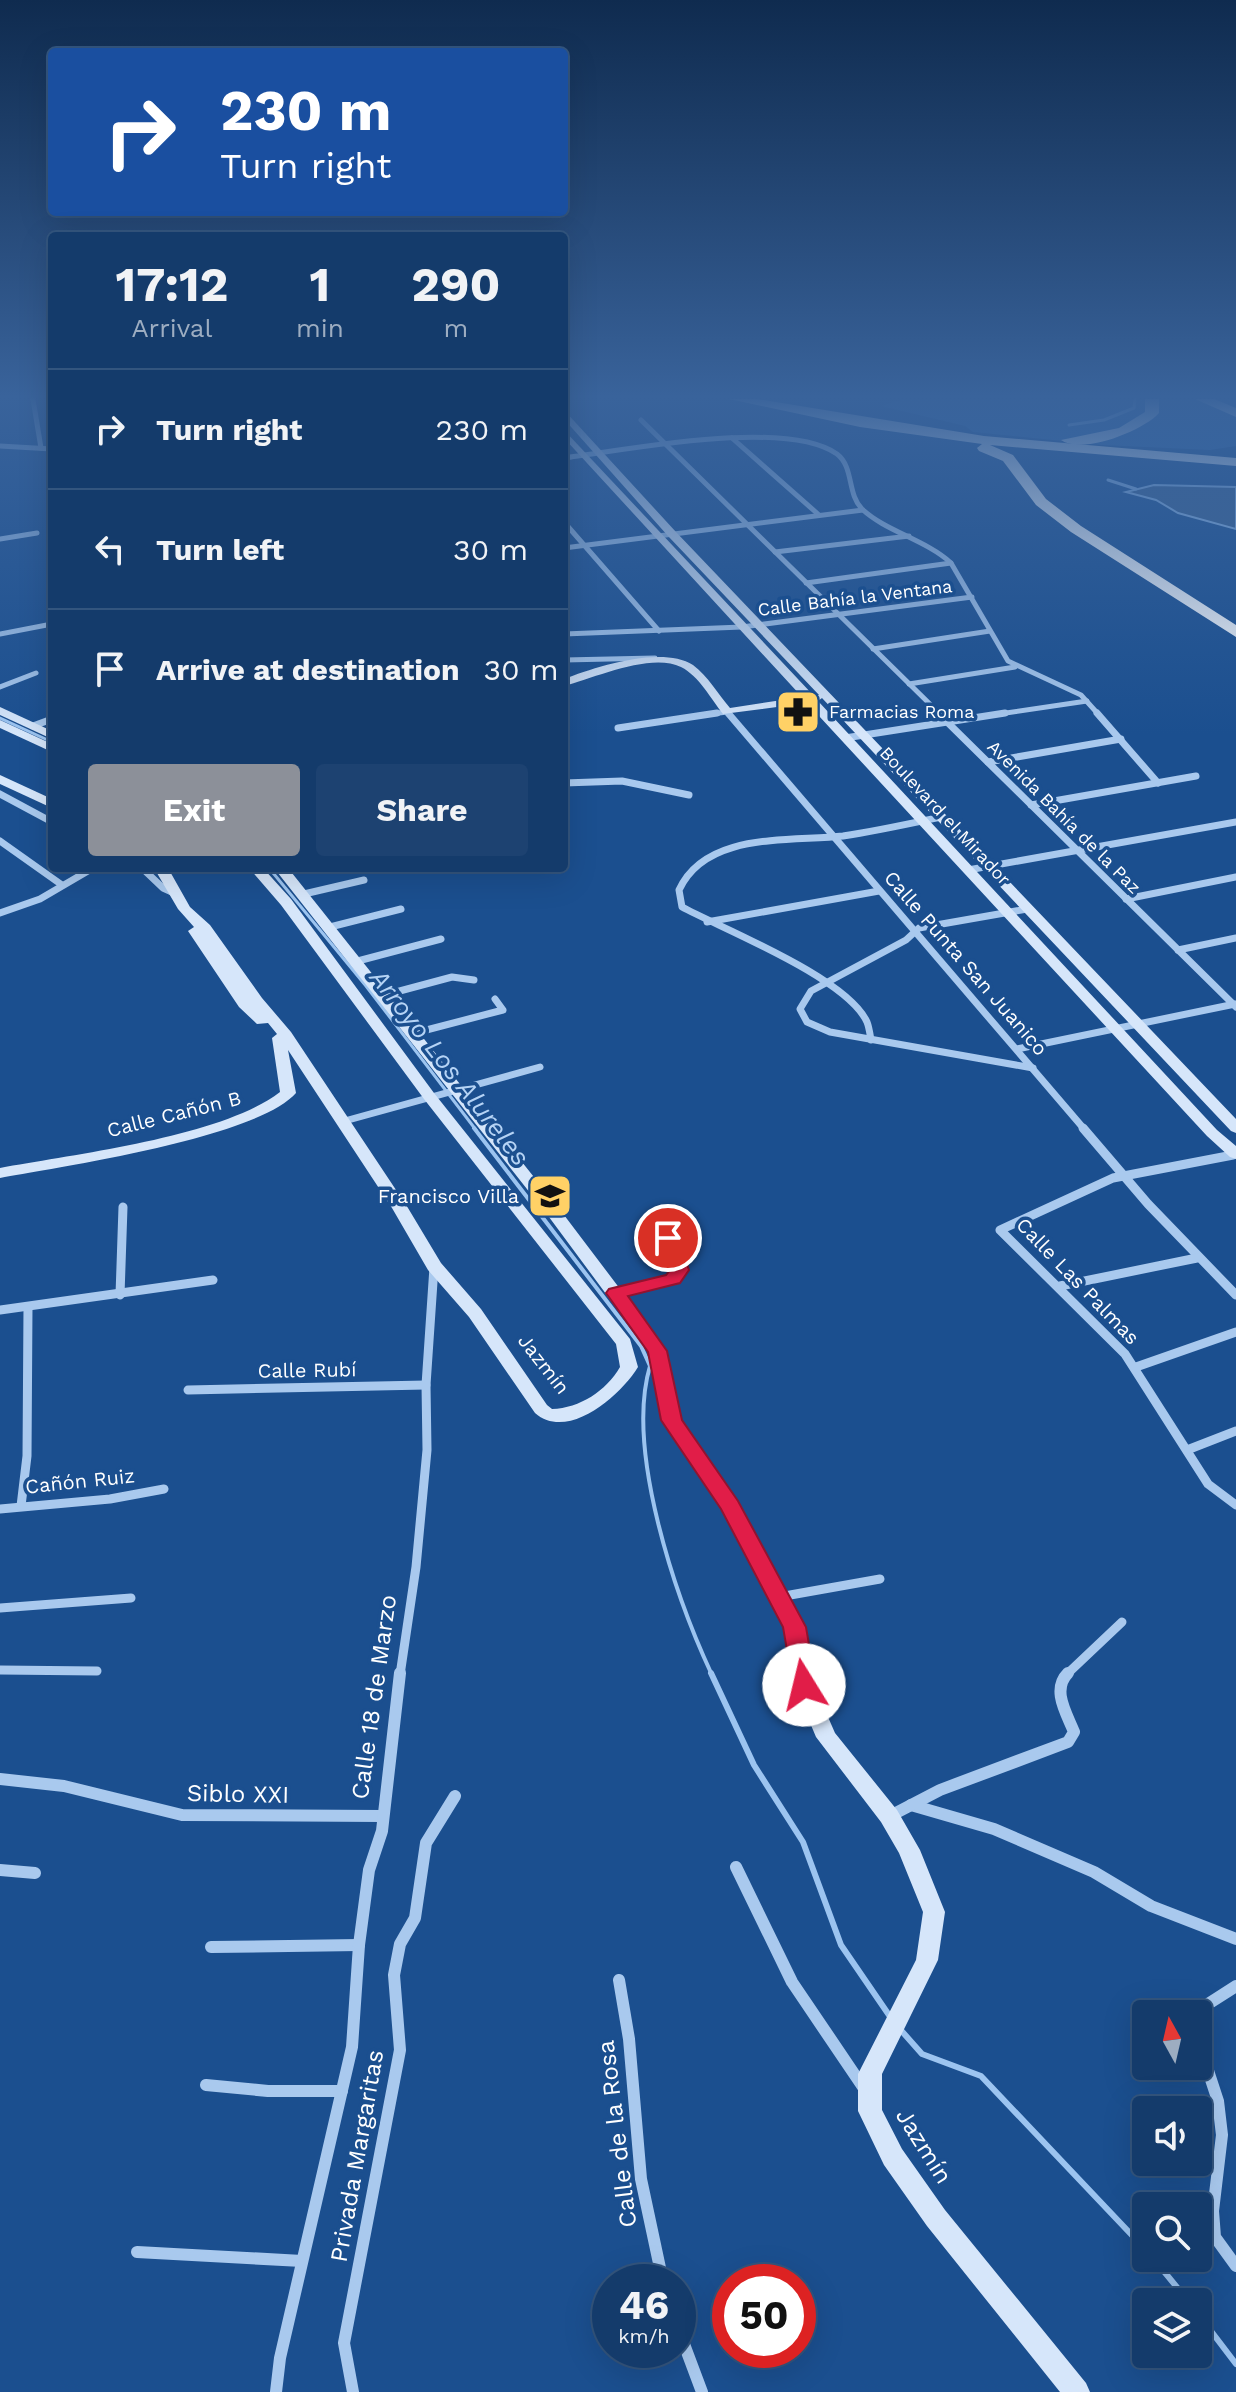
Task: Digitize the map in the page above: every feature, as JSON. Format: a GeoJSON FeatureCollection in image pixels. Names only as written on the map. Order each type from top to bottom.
{"type":"FeatureCollection","features":[{"type":"Feature","properties":{"kind":"highway"},"geometry":{"type":"LineString","coordinates":[[1052,511],[1076,529],[1236,629]]}},
{"type":"Feature","properties":{"kind":"highway"},"geometry":{"type":"LineString","coordinates":[[1064,511],[1106,543],[1236,629]]}},
{"type":"Feature","properties":{"kind":"main road","name":"Boulevard el Mirador"},"geometry":{"type":"LineString","coordinates":[[640,511],[759,625],[1236,1128]]}},
{"type":"Feature","properties":{"kind":"main road","name":"Boulevard el Mirador"},"geometry":{"type":"LineString","coordinates":[[645,511],[742,627],[1234,1155]]}},
{"type":"Feature","properties":{"kind":"main road"},"geometry":{"type":"LineString","coordinates":[[568,681],[593,671],[669,660]]}},
{"type":"Feature","properties":{"kind":"main road","name":"Calle Punta San Juanico"},"geometry":{"type":"LineString","coordinates":[[669,660],[688,666],[727,712]]}},
{"type":"Feature","properties":{"kind":"main road"},"geometry":{"type":"LineString","coordinates":[[727,712],[826,696]]}},
{"type":"Feature","properties":{"kind":"main road"},"geometry":{"type":"LineString","coordinates":[[0,711],[48,733]]}},
{"type":"Feature","properties":{"kind":"main road"},"geometry":{"type":"LineString","coordinates":[[0,724],[48,746]]}},
{"type":"Feature","properties":{"kind":"main road"},"geometry":{"type":"LineString","coordinates":[[0,779],[48,802]]}},
{"type":"Feature","properties":{"kind":"main road"},"geometry":{"type":"LineString","coordinates":[[163,872],[195,922],[195,931],[244,1004],[284,1038],[400,1208],[434,1266]]}},
{"type":"Feature","properties":{"kind":"main road"},"geometry":{"type":"LineString","coordinates":[[259,872],[434,1095]]}},
{"type":"Feature","properties":{"kind":"main road"},"geometry":{"type":"LineString","coordinates":[[285,872],[616,1293],[658,1351],[672,1420],[730,1506],[794,1627],[804,1685],[826,1737],[889,1816],[909,1850],[934,1912],[927,1960],[886,2036],[870,2074],[867,2093]]}},
{"type":"Feature","properties":{"kind":"main road","name":"Calle Cañón B"},"geometry":{"type":"LineString","coordinates":[[0,1173],[186,1133],[268,1109],[288,1093],[284,1038]]}},
{"type":"Feature","properties":{"kind":"main road","name":"Jazmín"},"geometry":{"type":"LineString","coordinates":[[434,1095],[624,1343],[630,1356],[624,1376],[609,1393],[584,1409],[566,1415],[548,1415],[475,1313],[434,1266]]}},
{"type":"Feature","properties":{"kind":"main road","name":"Jazmín"},"geometry":{"type":"LineString","coordinates":[[867,2093],[870,2111],[893,2157],[936,2218],[1077,2392]]}},
{"type":"Feature","properties":{"kind":"street","name":"Avenida Bahía de la Paz"},"geometry":{"type":"LineString","coordinates":[[732,511],[1235,1005]]}},
{"type":"Feature","properties":{"kind":"street"},"geometry":{"type":"LineString","coordinates":[[814,511],[819,515]]}},
{"type":"Feature","properties":{"kind":"street"},"geometry":{"type":"LineString","coordinates":[[568,548],[857,511]]}},
{"type":"Feature","properties":{"kind":"street"},"geometry":{"type":"LineString","coordinates":[[864,511],[951,563],[990,631],[1015,667]]}},
{"type":"Feature","properties":{"kind":"street"},"geometry":{"type":"LineString","coordinates":[[568,527],[659,631]]}},
{"type":"Feature","properties":{"kind":"street"},"geometry":{"type":"LineString","coordinates":[[0,539],[37,533]]}},
{"type":"Feature","properties":{"kind":"street"},"geometry":{"type":"LineString","coordinates":[[775,552],[910,536]]}},
{"type":"Feature","properties":{"kind":"street"},"geometry":{"type":"LineString","coordinates":[[806,583],[951,563]]}},
{"type":"Feature","properties":{"kind":"street","name":"Calle Bahía la Ventana"},"geometry":{"type":"LineString","coordinates":[[568,633],[742,627],[972,597]]}},
{"type":"Feature","properties":{"kind":"street"},"geometry":{"type":"LineString","coordinates":[[0,634],[48,625]]}},
{"type":"Feature","properties":{"kind":"street"},"geometry":{"type":"LineString","coordinates":[[873,649],[990,631]]}},
{"type":"Feature","properties":{"kind":"street"},"geometry":{"type":"LineString","coordinates":[[568,660],[621,656],[669,660]]}},
{"type":"Feature","properties":{"kind":"street"},"geometry":{"type":"LineString","coordinates":[[909,684],[1015,667],[1069,689],[1087,701],[1158,783]]}},
{"type":"Feature","properties":{"kind":"street"},"geometry":{"type":"LineString","coordinates":[[0,687],[36,673]]}},
{"type":"Feature","properties":{"kind":"street"},"geometry":{"type":"LineString","coordinates":[[845,738],[1087,701]]}},
{"type":"Feature","properties":{"kind":"street"},"geometry":{"type":"LineString","coordinates":[[618,728],[727,712]]}},
{"type":"Feature","properties":{"kind":"street","name":"Calle Punta San Juanico"},"geometry":{"type":"LineString","coordinates":[[727,712],[1124,1175],[1197,1258],[1236,1295]]}},
{"type":"Feature","properties":{"kind":"street"},"geometry":{"type":"LineString","coordinates":[[33,726],[48,720]]}},
{"type":"Feature","properties":{"kind":"street"},"geometry":{"type":"LineString","coordinates":[[988,762],[1121,739]]}},
{"type":"Feature","properties":{"kind":"street"},"geometry":{"type":"LineString","coordinates":[[1031,805],[1196,776]]}},
{"type":"Feature","properties":{"kind":"street"},"geometry":{"type":"LineString","coordinates":[[568,783],[622,781],[689,795]]}},
{"type":"Feature","properties":{"kind":"street"},"geometry":{"type":"LineString","coordinates":[[0,794],[48,820]]}},
{"type":"Feature","properties":{"kind":"street"},"geometry":{"type":"LineString","coordinates":[[871,1040],[868,1021],[846,995],[682,907],[677,894],[679,886],[707,857],[750,845],[834,837],[941,817]]}},
{"type":"Feature","properties":{"kind":"street"},"geometry":{"type":"LineString","coordinates":[[968,870],[1236,822]]}},
{"type":"Feature","properties":{"kind":"street"},"geometry":{"type":"LineString","coordinates":[[0,841],[62,885]]}},
{"type":"Feature","properties":{"kind":"street"},"geometry":{"type":"LineString","coordinates":[[0,913],[40,899],[86,872]]}},
{"type":"Feature","properties":{"kind":"street"},"geometry":{"type":"LineString","coordinates":[[146,872],[163,888],[174,893]]}},
{"type":"Feature","properties":{"kind":"street"},"geometry":{"type":"LineString","coordinates":[[1126,899],[1236,877]]}},
{"type":"Feature","properties":{"kind":"street"},"geometry":{"type":"LineString","coordinates":[[304,894],[364,880]]}},
{"type":"Feature","properties":{"kind":"street"},"geometry":{"type":"LineString","coordinates":[[706,922],[879,891]]}},
{"type":"Feature","properties":{"kind":"street"},"geometry":{"type":"LineString","coordinates":[[330,927],[401,909]]}},
{"type":"Feature","properties":{"kind":"street"},"geometry":{"type":"LineString","coordinates":[[1027,909],[926,926],[825,983],[804,1000],[800,1009],[807,1022],[830,1032],[1034,1068]]}},
{"type":"Feature","properties":{"kind":"street"},"geometry":{"type":"LineString","coordinates":[[1178,950],[1236,938]]}},
{"type":"Feature","properties":{"kind":"street"},"geometry":{"type":"LineString","coordinates":[[354,962],[441,939]]}},
{"type":"Feature","properties":{"kind":"street"},"geometry":{"type":"LineString","coordinates":[[381,996],[460,976],[474,980]]}},
{"type":"Feature","properties":{"kind":"street"},"geometry":{"type":"LineString","coordinates":[[411,1034],[503,1010],[495,999]]}},
{"type":"Feature","properties":{"kind":"street"},"geometry":{"type":"LineString","coordinates":[[1017,1049],[1235,1005]]}},
{"type":"Feature","properties":{"kind":"street"},"geometry":{"type":"LineString","coordinates":[[341,1122],[540,1067]]}},
{"type":"Feature","properties":{"kind":"street"},"geometry":{"type":"LineString","coordinates":[[1124,1175],[1234,1155]]}},
{"type":"Feature","properties":{"kind":"street","name":"Calle Las Palmas"},"geometry":{"type":"LineString","coordinates":[[1124,1175],[1000,1228],[1136,1367],[1208,1484],[1236,1505]]}},
{"type":"Feature","properties":{"kind":"street"},"geometry":{"type":"LineString","coordinates":[[120,1295],[123,1207]]}},
{"type":"Feature","properties":{"kind":"street"},"geometry":{"type":"LineString","coordinates":[[616,1293],[673,1279],[679,1270],[661,1217]]}},
{"type":"Feature","properties":{"kind":"street"},"geometry":{"type":"LineString","coordinates":[[1060,1286],[1197,1258]]}},
{"type":"Feature","properties":{"kind":"street","name":"Calle 18 de Marzo"},"geometry":{"type":"LineString","coordinates":[[276,2392],[302,2261],[352,2047],[359,1945],[369,1870],[382,1831],[417,1552],[427,1450],[426,1385],[434,1266]]}},
{"type":"Feature","properties":{"kind":"street"},"geometry":{"type":"LineString","coordinates":[[0,1310],[213,1280]]}},
{"type":"Feature","properties":{"kind":"street"},"geometry":{"type":"LineString","coordinates":[[21,1506],[27,1456],[28,1307]]}},
{"type":"Feature","properties":{"kind":"street"},"geometry":{"type":"LineString","coordinates":[[1136,1367],[1236,1332]]}},
{"type":"Feature","properties":{"kind":"street","name":"Calle Rubí"},"geometry":{"type":"LineString","coordinates":[[188,1390],[426,1385]]}},
{"type":"Feature","properties":{"kind":"street"},"geometry":{"type":"LineString","coordinates":[[1187,1450],[1236,1431]]}},
{"type":"Feature","properties":{"kind":"street","name":"Cañón Ruiz"},"geometry":{"type":"LineString","coordinates":[[0,1509],[110,1499],[164,1489]]}},
{"type":"Feature","properties":{"kind":"street"},"geometry":{"type":"LineString","coordinates":[[778,1597],[880,1579]]}},
{"type":"Feature","properties":{"kind":"street"},"geometry":{"type":"LineString","coordinates":[[0,1608],[131,1598]]}},
{"type":"Feature","properties":{"kind":"street"},"geometry":{"type":"LineString","coordinates":[[889,1816],[940,1790],[1068,1742],[1074,1732],[1059,1692],[1062,1679],[1122,1622]]}},
{"type":"Feature","properties":{"kind":"street"},"geometry":{"type":"LineString","coordinates":[[0,1670],[97,1671]]}},
{"type":"Feature","properties":{"kind":"street","name":"Siblo XXI"},"geometry":{"type":"LineString","coordinates":[[0,1779],[64,1786],[182,1815],[382,1816]]}},
{"type":"Feature","properties":{"kind":"street","name":"Privada Margaritas"},"geometry":{"type":"LineString","coordinates":[[353,2392],[344,2343],[400,2050],[394,1975],[400,1944],[415,1918],[426,1843],[455,1796]]}},
{"type":"Feature","properties":{"kind":"street"},"geometry":{"type":"LineString","coordinates":[[911,1805],[994,1829],[1094,1872],[1151,1906],[1236,1939]]}},
{"type":"Feature","properties":{"kind":"street","name":"Jazmín"},"geometry":{"type":"LineString","coordinates":[[736,1867],[775,1957],[820,2032],[867,2093]]}},
{"type":"Feature","properties":{"kind":"street"},"geometry":{"type":"LineString","coordinates":[[0,1870],[35,1873]]}},
{"type":"Feature","properties":{"kind":"street"},"geometry":{"type":"LineString","coordinates":[[211,1947],[359,1945]]}},
{"type":"Feature","properties":{"kind":"street","name":"Calle de la Rosa"},"geometry":{"type":"LineString","coordinates":[[619,1980],[630,2051],[642,2190],[659,2264]]}},
{"type":"Feature","properties":{"kind":"street"},"geometry":{"type":"LineString","coordinates":[[1212,2001],[1236,1986]]}},
{"type":"Feature","properties":{"kind":"street"},"geometry":{"type":"LineString","coordinates":[[1211,2080],[1218,2101],[1222,2135],[1213,2211],[1215,2237],[1236,2266]]}},
{"type":"Feature","properties":{"kind":"street"},"geometry":{"type":"LineString","coordinates":[[206,2085],[268,2091],[342,2091]]}},
{"type":"Feature","properties":{"kind":"street"},"geometry":{"type":"LineString","coordinates":[[137,2252],[302,2261]]}},
{"type":"Feature","properties":{"kind":"street"},"geometry":{"type":"LineString","coordinates":[[693,2368],[702,2392]]}},
{"type":"Feature","properties":{"kind":"shaded area"},"geometry":{"type":"Polygon","coordinates":[[[1174,511],[1236,511],[1236,529],[1174,511]]]}},
{"type":"Feature","properties":{"kind":"waterway","name":"Arroyo Los Alureles"},"geometry":{"type":"LineString","coordinates":[[0,718],[48,740]]}},
{"type":"Feature","properties":{"kind":"waterway","name":"Arroyo Los Alureles"},"geometry":{"type":"LineString","coordinates":[[272,872],[366,986],[476,1130]]}},
{"type":"Feature","properties":{"kind":"waterway","name":"Arroyo Los Alureles"},"geometry":{"type":"LineString","coordinates":[[474,1128],[641,1346],[650,1366],[644,1400],[644,1439],[649,1480],[670,1566],[712,1675]]}},
{"type":"Feature","properties":{"kind":"waterway","name":"Arroyo Los Alureles"},"geometry":{"type":"LineString","coordinates":[[711,1673],[754,1765],[803,1842],[841,1945],[891,2018]]}},
{"type":"Feature","properties":{"kind":"waterway","name":"Arroyo Los Alureles"},"geometry":{"type":"LineString","coordinates":[[899,2028],[922,2054],[981,2076],[1132,2235]]}},
{"type":"Feature","properties":{"kind":"waterway","name":"Arroyo Los Alureles"},"geometry":{"type":"LineString","coordinates":[[1164,2272],[1178,2288]]}},
{"type":"Feature","properties":{"kind":"waterway","name":"Arroyo Los Alureles"},"geometry":{"type":"LineString","coordinates":[[1212,2332],[1236,2364]]}},
{"type":"Feature","properties":{"kind":"place","name":"Farmacias Roma"},"geometry":{"type":"Point","coordinates":[798,712]}},
{"type":"Feature","properties":{"kind":"place","name":"Francisco Villa"},"geometry":{"type":"Point","coordinates":[550,1196]}},
{"type":"Feature","properties":{"kind":"route"},"geometry":{"type":"LineString","coordinates":[[668,1238],[679,1270],[673,1279],[616,1293],[658,1351],[665,1383],[666,1407],[672,1420],[730,1506],[794,1627],[804,1685]]}}]}
